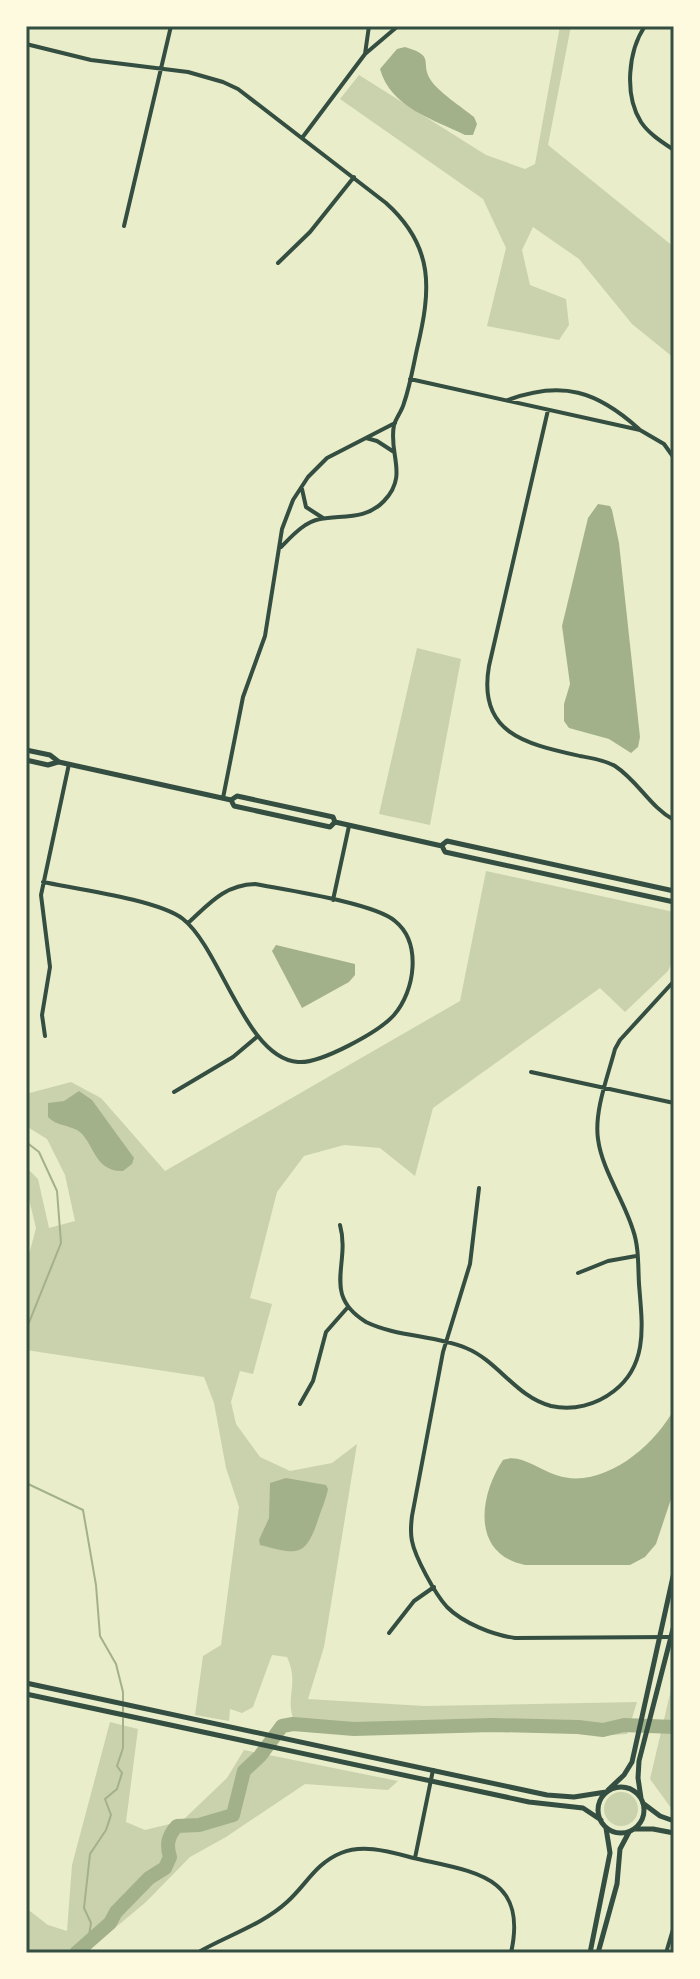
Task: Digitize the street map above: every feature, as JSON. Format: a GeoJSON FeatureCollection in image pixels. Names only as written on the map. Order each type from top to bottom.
{"type":"FeatureCollection","features":[{"type":"Feature","properties":{"kind":"street"},"geometry":{"type":"LineString","coordinates":[[26,33],[27,26]]}},
{"type":"Feature","properties":{"kind":"street"},"geometry":{"type":"LineString","coordinates":[[124,226],[171,26]]}},
{"type":"Feature","properties":{"kind":"street"},"geometry":{"type":"LineString","coordinates":[[365,54],[369,26]]}},
{"type":"Feature","properties":{"kind":"street"},"geometry":{"type":"LineString","coordinates":[[302,138],[365,54],[398,26]]}},
{"type":"Feature","properties":{"kind":"street"},"geometry":{"type":"LineString","coordinates":[[645,26],[639,35],[631,73],[634,106],[641,122],[674,150]]}},
{"type":"Feature","properties":{"kind":"street"},"geometry":{"type":"LineString","coordinates":[[26,44],[91,60],[207,76],[238,89],[401,216],[415,238],[427,269],[427,299],[410,379],[402,410],[395,423],[397,479],[383,503],[365,514],[325,519],[301,528],[281,547]]}},
{"type":"Feature","properties":{"kind":"street"},"geometry":{"type":"LineString","coordinates":[[278,263],[310,232],[354,177]]}},
{"type":"Feature","properties":{"kind":"street"},"geometry":{"type":"LineString","coordinates":[[410,379],[640,430]]}},
{"type":"Feature","properties":{"kind":"street"},"geometry":{"type":"LineString","coordinates":[[506,401],[530,392],[558,390],[598,398],[664,444],[674,458]]}},
{"type":"Feature","properties":{"kind":"street"},"geometry":{"type":"LineString","coordinates":[[548,410],[489,666],[486,682],[491,709],[498,721],[520,740],[615,766],[661,812],[674,820]]}},
{"type":"Feature","properties":{"kind":"street"},"geometry":{"type":"LineString","coordinates":[[222,798],[243,697],[265,636],[288,512],[302,486],[327,458],[395,423]]}},
{"type":"Feature","properties":{"kind":"street"},"geometry":{"type":"LineString","coordinates":[[364,437],[377,441],[395,453]]}},
{"type":"Feature","properties":{"kind":"street"},"geometry":{"type":"LineString","coordinates":[[302,486],[306,507],[325,519]]}},
{"type":"Feature","properties":{"kind":"street"},"geometry":{"type":"LineString","coordinates":[[26,750],[50,755],[59,762]]}},
{"type":"Feature","properties":{"kind":"street"},"geometry":{"type":"LineString","coordinates":[[26,760],[48,765],[59,762],[231,800],[237,796],[333,817],[335,822],[349,826],[442,846]]}},
{"type":"Feature","properties":{"kind":"street"},"geometry":{"type":"LineString","coordinates":[[45,1036],[42,1015],[50,967],[41,904],[69,764]]}},
{"type":"Feature","properties":{"kind":"street"},"geometry":{"type":"LineString","coordinates":[[231,800],[234,806],[330,827],[335,822]]}},
{"type":"Feature","properties":{"kind":"street"},"geometry":{"type":"LineString","coordinates":[[333,900],[349,826]]}},
{"type":"Feature","properties":{"kind":"street"},"geometry":{"type":"LineString","coordinates":[[442,846],[447,841],[674,891]]}},
{"type":"Feature","properties":{"kind":"street"},"geometry":{"type":"LineString","coordinates":[[442,846],[445,852],[674,902]]}},
{"type":"Feature","properties":{"kind":"street"},"geometry":{"type":"LineString","coordinates":[[43,882],[161,907],[188,923],[258,1036],[276,1055],[289,1061],[317,1061],[388,1021],[402,1004],[413,965],[410,943],[404,931],[385,914],[255,884],[244,884],[222,892],[188,923]]}},
{"type":"Feature","properties":{"kind":"street"},"geometry":{"type":"LineString","coordinates":[[340,1225],[344,1247],[339,1280],[342,1295],[359,1318],[374,1326],[470,1350],[537,1401],[562,1408],[595,1403],[612,1393],[626,1381],[639,1356],[642,1329],[634,1231],[599,1148],[597,1136],[615,1049],[674,981]]}},
{"type":"Feature","properties":{"kind":"street"},"geometry":{"type":"LineString","coordinates":[[174,1092],[233,1057],[258,1036]]}},
{"type":"Feature","properties":{"kind":"street"},"geometry":{"type":"LineString","coordinates":[[531,1072],[674,1103]]}},
{"type":"Feature","properties":{"kind":"street"},"geometry":{"type":"LineString","coordinates":[[479,1188],[470,1264],[446,1343],[411,1529],[416,1552],[434,1587],[454,1613],[499,1635],[515,1638],[671,1637]]}},
{"type":"Feature","properties":{"kind":"street"},"geometry":{"type":"LineString","coordinates":[[578,1273],[608,1261],[637,1256]]}},
{"type":"Feature","properties":{"kind":"street"},"geometry":{"type":"LineString","coordinates":[[300,1404],[313,1381],[326,1332],[348,1307]]}},
{"type":"Feature","properties":{"kind":"street"},"geometry":{"type":"LineString","coordinates":[[601,1820],[599,1805],[607,1791],[628,1770],[674,1572]]}},
{"type":"Feature","properties":{"kind":"street"},"geometry":{"type":"LineString","coordinates":[[389,1633],[414,1601],[434,1587]]}},
{"type":"Feature","properties":{"kind":"street"},"geometry":{"type":"LineString","coordinates":[[598,1953],[617,1884],[620,1849],[644,1816],[638,1775],[674,1625]]}},
{"type":"Feature","properties":{"kind":"street"},"geometry":{"type":"LineString","coordinates":[[26,1683],[554,1796],[574,1797],[626,1787],[660,1816],[674,1821]]}},
{"type":"Feature","properties":{"kind":"street"},"geometry":{"type":"LineString","coordinates":[[26,1694],[538,1804],[583,1808],[606,1827],[610,1853],[590,1953]]}},
{"type":"Feature","properties":{"kind":"street"},"geometry":{"type":"LineString","coordinates":[[415,1858],[433,1770]]}},
{"type":"Feature","properties":{"kind":"street"},"geometry":{"type":"LineString","coordinates":[[606,1827],[619,1833],[653,1829],[674,1833]]}},
{"type":"Feature","properties":{"kind":"street"},"geometry":{"type":"LineString","coordinates":[[197,1953],[273,1913],[319,1867],[336,1855],[359,1849],[374,1849],[475,1871],[497,1884],[508,1898],[515,1918],[511,1953]]}},
{"type":"Feature","properties":{"kind":"street"},"geometry":{"type":"LineString","coordinates":[[666,1953],[674,1926]]}},
{"type":"Feature","properties":{"kind":"shaded area"},"geometry":{"type":"Polygon","coordinates":[[[560,26],[571,26],[548,145],[674,247],[674,358],[632,324],[579,259],[533,227],[522,250],[530,285],[566,299],[569,325],[559,340],[487,326],[506,248],[483,199],[340,99],[359,75],[486,155],[525,169],[535,164],[560,26]]]}},
{"type":"Feature","properties":{"kind":"shaded area"},"geometry":{"type":"Polygon","coordinates":[[[405,47],[421,53],[433,84],[474,117],[477,124],[473,135],[465,135],[415,111],[393,94],[380,69],[397,49],[405,47]]]}},
{"type":"Feature","properties":{"kind":"shaded area"},"geometry":{"type":"Polygon","coordinates":[[[598,504],[610,506],[619,543],[640,737],[638,747],[631,753],[609,739],[569,728],[564,721],[564,704],[570,684],[562,626],[588,518],[598,504]]]}},
{"type":"Feature","properties":{"kind":"shaded area"},"geometry":{"type":"Polygon","coordinates":[[[417,648],[461,659],[430,825],[379,814],[417,648]]]}},
{"type":"Feature","properties":{"kind":"shaded area"},"geometry":{"type":"Polygon","coordinates":[[[486,871],[674,912],[674,957],[668,971],[625,1012],[600,988],[433,1108],[415,1176],[380,1148],[344,1145],[304,1156],[277,1192],[250,1298],[272,1304],[253,1374],[240,1371],[231,1402],[236,1424],[260,1457],[290,1471],[332,1463],[357,1444],[324,1647],[308,1699],[424,1706],[637,1702],[627,1734],[298,1729],[291,1709],[291,1667],[287,1657],[272,1655],[253,1707],[242,1713],[230,1709],[229,1721],[195,1715],[203,1656],[221,1645],[239,1507],[226,1468],[214,1403],[204,1377],[26,1350],[26,1266],[36,1228],[26,1187],[26,1167],[38,1179],[49,1228],[75,1221],[65,1175],[47,1139],[26,1126],[26,1094],[71,1082],[101,1098],[165,1171],[460,1001],[486,871]]]}},
{"type":"Feature","properties":{"kind":"shaded area"},"geometry":{"type":"Polygon","coordinates":[[[276,945],[355,964],[355,975],[349,982],[302,1008],[272,951],[276,945]]]}},
{"type":"Feature","properties":{"kind":"shaded area"},"geometry":{"type":"Polygon","coordinates":[[[79,1091],[92,1100],[134,1158],[123,1171],[113,1170],[100,1161],[77,1130],[48,1117],[48,1103],[64,1101],[79,1091]]]}},
{"type":"Feature","properties":{"kind":"shaded area"},"geometry":{"type":"Polygon","coordinates":[[[674,1409],[674,1490],[656,1544],[645,1557],[630,1565],[525,1565],[508,1559],[495,1549],[488,1536],[485,1506],[503,1460],[523,1460],[556,1475],[591,1477],[608,1471],[640,1451],[674,1409]]]}},
{"type":"Feature","properties":{"kind":"shaded area"},"geometry":{"type":"Polygon","coordinates":[[[286,1478],[326,1485],[328,1489],[309,1542],[291,1551],[260,1545],[259,1540],[269,1518],[270,1483],[286,1478]]]}},
{"type":"Feature","properties":{"kind":"shaded area"},"geometry":{"type":"Polygon","coordinates":[[[674,1677],[674,1812],[650,1779],[674,1677]]]}},
{"type":"Feature","properties":{"kind":"shaded area"},"geometry":{"type":"Polygon","coordinates":[[[110,1722],[138,1729],[126,1822],[145,1830],[182,1821],[227,1778],[244,1750],[398,1781],[388,1790],[305,1784],[226,1837],[190,1857],[146,1902],[85,1953],[26,1953],[26,1908],[48,1925],[67,1931],[72,1865],[110,1722]]]}},
{"type":"Feature","properties":{"kind":"shaded area"},"geometry":{"type":"Polygon","coordinates":[[[621,1792],[633,1797],[638,1809],[633,1821],[621,1826],[609,1821],[604,1809],[609,1797],[621,1792]]]}},
{"type":"Feature","properties":{"kind":"waterway"},"geometry":{"type":"LineString","coordinates":[[26,1142],[39,1152],[57,1191],[61,1243],[26,1330]]}},
{"type":"Feature","properties":{"kind":"waterway"},"geometry":{"type":"LineString","coordinates":[[26,1483],[83,1510],[96,1585],[100,1636],[116,1664],[123,1692],[123,1712]]}},
{"type":"Feature","properties":{"kind":"waterway"},"geometry":{"type":"LineString","coordinates":[[88,1942],[91,1923],[84,1908],[90,1854],[106,1830],[111,1815],[105,1799],[117,1789],[122,1773],[117,1766],[123,1748],[123,1718]]}},
{"type":"Feature","properties":{"kind":"waterway"},"geometry":{"type":"LineString","coordinates":[[76,1953],[110,1923],[116,1912],[149,1878],[165,1868],[170,1857],[169,1840],[177,1826],[199,1825],[233,1815],[244,1771],[260,1756],[282,1726],[293,1724],[354,1729],[492,1725],[603,1730],[624,1725],[674,1727]]}}]}
